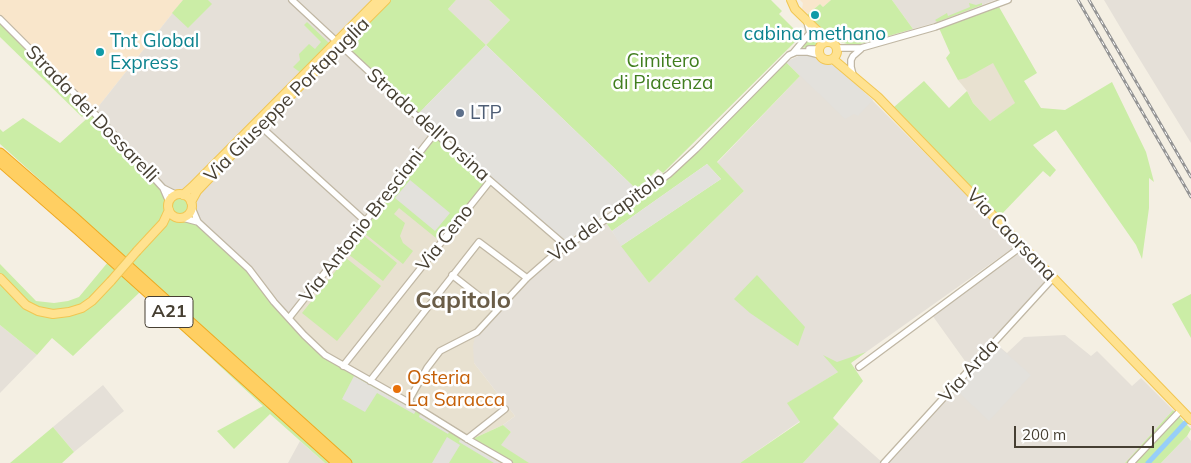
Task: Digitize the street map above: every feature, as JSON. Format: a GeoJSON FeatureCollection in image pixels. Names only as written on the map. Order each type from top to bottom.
{"type":"FeatureCollection","features":[{"type":"Feature","properties":{"kind":"highway"},"geometry":{"type":"LineString","coordinates":[[0,148],[32,181]]}},
{"type":"Feature","properties":{"kind":"highway","name":"A21"},"geometry":{"type":"LineString","coordinates":[[0,153],[347,463]]}},
{"type":"Feature","properties":{"kind":"highway","name":"A21"},"geometry":{"type":"LineString","coordinates":[[0,162],[337,463]]}},
{"type":"Feature","properties":{"kind":"main road","name":"Via Giuseppe Portapuglia"},"geometry":{"type":"LineString","coordinates":[[180,195],[192,187],[259,124],[338,44],[378,0]]}},
{"type":"Feature","properties":{"kind":"main road","name":"Via Giuseppe Portapuglia"},"geometry":{"type":"LineString","coordinates":[[338,44],[386,0]]}},
{"type":"Feature","properties":{"kind":"main road"},"geometry":{"type":"LineString","coordinates":[[791,0],[794,10],[810,25],[824,44]]}},
{"type":"Feature","properties":{"kind":"main road"},"geometry":{"type":"LineString","coordinates":[[824,44],[834,44],[837,49],[836,61],[827,60],[820,55],[824,44]]}},
{"type":"Feature","properties":{"kind":"main road","name":"Via Caorsana"},"geometry":{"type":"LineString","coordinates":[[836,61],[878,97],[1186,415]]}},
{"type":"Feature","properties":{"kind":"main road","name":"Via Giuseppe Portapuglia"},"geometry":{"type":"LineString","coordinates":[[191,205],[197,192],[259,124]]}},
{"type":"Feature","properties":{"kind":"main road"},"geometry":{"type":"LineString","coordinates":[[0,278],[26,305],[38,311],[53,314],[82,308],[92,301],[163,223],[172,198],[180,195],[188,197],[191,205],[189,214],[163,223]]}},
{"type":"Feature","properties":{"kind":"main road"},"geometry":{"type":"LineString","coordinates":[[169,206],[179,217]]}},
{"type":"Feature","properties":{"kind":"street","name":"Strada dell'Orsina"},"geometry":{"type":"LineString","coordinates":[[292,0],[435,133],[566,246]]}},
{"type":"Feature","properties":{"kind":"street"},"geometry":{"type":"LineString","coordinates":[[837,49],[861,48],[935,27],[1008,0]]}},
{"type":"Feature","properties":{"kind":"street","name":"Strada dei Dossarelli"},"geometry":{"type":"LineString","coordinates":[[0,18],[97,116],[163,188],[169,206]]}},
{"type":"Feature","properties":{"kind":"street","name":"Via del Capitolo"},"geometry":{"type":"LineString","coordinates":[[408,402],[436,355],[450,345],[477,332],[527,278],[551,257],[669,174],[794,52],[810,33],[810,25]]}},
{"type":"Feature","properties":{"kind":"street"},"geometry":{"type":"LineString","coordinates":[[794,52],[816,49],[824,44]]}},
{"type":"Feature","properties":{"kind":"street"},"geometry":{"type":"LineString","coordinates":[[853,75],[851,60],[861,48]]}},
{"type":"Feature","properties":{"kind":"street"},"geometry":{"type":"LineString","coordinates":[[794,52],[812,52],[820,55]]}},
{"type":"Feature","properties":{"kind":"street"},"geometry":{"type":"LineString","coordinates":[[259,124],[365,221]]}},
{"type":"Feature","properties":{"kind":"street","name":"Via Antonio Bresciani"},"geometry":{"type":"LineString","coordinates":[[289,318],[435,133]]}},
{"type":"Feature","properties":{"kind":"street","name":"Via Ceno"},"geometry":{"type":"LineString","coordinates":[[343,366],[490,180]]}},
{"type":"Feature","properties":{"kind":"street","name":"Strada dei Dossarelli"},"geometry":{"type":"LineString","coordinates":[[163,188],[180,195]]}},
{"type":"Feature","properties":{"kind":"street"},"geometry":{"type":"LineString","coordinates":[[191,205],[198,222],[248,269],[289,318],[325,355],[509,463]]}},
{"type":"Feature","properties":{"kind":"street"},"geometry":{"type":"LineString","coordinates":[[179,217],[198,222]]}},
{"type":"Feature","properties":{"kind":"street"},"geometry":{"type":"LineString","coordinates":[[370,380],[479,242],[527,278]]}},
{"type":"Feature","properties":{"kind":"street"},"geometry":{"type":"LineString","coordinates":[[859,366],[1022,246]]}},
{"type":"Feature","properties":{"kind":"street"},"geometry":{"type":"LineString","coordinates":[[452,276],[497,310]]}},
{"type":"Feature","properties":{"kind":"street","name":"Via Arda"},"geometry":{"type":"LineString","coordinates":[[884,463],[1053,278]]}},
{"type":"Feature","properties":{"kind":"street"},"geometry":{"type":"LineString","coordinates":[[467,439],[505,409]]}},
{"type":"Feature","properties":{"kind":"street"},"geometry":{"type":"LineString","coordinates":[[1131,463],[1186,415]]}},
{"type":"Feature","properties":{"kind":"shaded area"},"geometry":{"type":"Polygon","coordinates":[[[0,0],[183,0],[94,112],[0,18],[0,0]]]}},
{"type":"Feature","properties":{"kind":"shaded area"},"geometry":{"type":"Polygon","coordinates":[[[183,0],[383,0],[436,133],[289,317],[277,300],[248,268],[208,232],[171,190],[158,181],[94,112],[183,0]]]}},
{"type":"Feature","properties":{"kind":"shaded area"},"geometry":{"type":"Polygon","coordinates":[[[456,0],[489,0],[510,20],[486,45],[448,9],[456,0]]]}},
{"type":"Feature","properties":{"kind":"shaded area"},"geometry":{"type":"Polygon","coordinates":[[[800,0],[831,0],[823,7],[820,4],[807,15],[802,9],[803,3],[800,0]]]}},
{"type":"Feature","properties":{"kind":"shaded area"},"geometry":{"type":"Polygon","coordinates":[[[892,0],[995,0],[913,29],[892,0]]]}},
{"type":"Feature","properties":{"kind":"shaded area"},"geometry":{"type":"Polygon","coordinates":[[[1104,0],[1191,0],[1191,143],[1129,42],[1104,0]]]}},
{"type":"Feature","properties":{"kind":"shaded area"},"geometry":{"type":"Polygon","coordinates":[[[486,45],[637,190],[563,244],[416,116],[486,45]]]}},
{"type":"Feature","properties":{"kind":"shaded area"},"geometry":{"type":"Polygon","coordinates":[[[801,55],[815,56],[834,66],[857,85],[1017,245],[838,372],[788,403],[800,421],[740,463],[528,463],[500,445],[511,432],[503,425],[515,416],[474,363],[473,346],[476,332],[528,278],[604,220],[649,283],[744,191],[717,163],[800,76],[786,62],[801,55]]]}},
{"type":"Feature","properties":{"kind":"shaded area"},"geometry":{"type":"Polygon","coordinates":[[[801,55],[815,56],[834,66],[873,100],[858,116],[854,114],[845,119],[786,62],[801,55]]]}},
{"type":"Feature","properties":{"kind":"shaded area"},"geometry":{"type":"Polygon","coordinates":[[[993,62],[1016,103],[990,121],[973,103],[967,91],[958,80],[993,62]]]}},
{"type":"Feature","properties":{"kind":"shaded area"},"geometry":{"type":"Polygon","coordinates":[[[436,133],[566,247],[474,363],[515,416],[503,425],[468,441],[325,356],[289,317],[436,133]]]}},
{"type":"Feature","properties":{"kind":"shaded area"},"geometry":{"type":"Polygon","coordinates":[[[707,164],[721,179],[621,246],[612,231],[707,164]]]}},
{"type":"Feature","properties":{"kind":"shaded area"},"geometry":{"type":"Polygon","coordinates":[[[410,180],[450,213],[435,231],[395,198],[410,180]]]}},
{"type":"Feature","properties":{"kind":"shaded area"},"geometry":{"type":"Polygon","coordinates":[[[1022,251],[1050,278],[996,344],[1007,353],[1024,337],[1065,335],[1091,356],[1097,351],[1132,386],[1141,378],[1173,410],[1125,463],[884,463],[970,368],[932,315],[1022,251]]]}},
{"type":"Feature","properties":{"kind":"shaded area"},"geometry":{"type":"Polygon","coordinates":[[[0,325],[37,355],[0,393],[0,325]]]}},
{"type":"Feature","properties":{"kind":"shaded area"},"geometry":{"type":"Polygon","coordinates":[[[996,344],[1031,375],[989,421],[955,389],[996,344]]]}},
{"type":"Feature","properties":{"kind":"shaded area"},"geometry":{"type":"Polygon","coordinates":[[[354,376],[416,411],[414,414],[377,393],[365,412],[342,399],[354,376]]]}},
{"type":"Feature","properties":{"kind":"shaded area"},"geometry":{"type":"Polygon","coordinates":[[[103,385],[124,411],[74,452],[53,427],[103,385]]]}},
{"type":"Feature","properties":{"kind":"shaded area"},"geometry":{"type":"Polygon","coordinates":[[[420,414],[449,432],[448,434],[419,417],[420,414]]]}},
{"type":"Feature","properties":{"kind":"shaded area"},"geometry":{"type":"Polygon","coordinates":[[[839,424],[883,463],[803,463],[839,424]]]}},
{"type":"Feature","properties":{"kind":"shaded area"},"geometry":{"type":"Polygon","coordinates":[[[1187,436],[1191,441],[1191,463],[1161,463],[1187,436]]]}},
{"type":"Feature","properties":{"kind":"shaded area"},"geometry":{"type":"Polygon","coordinates":[[[447,437],[460,445],[449,463],[432,463],[447,437]]]}},
{"type":"Feature","properties":{"kind":"shaded area"},"geometry":{"type":"Polygon","coordinates":[[[460,439],[501,463],[494,463],[459,442],[460,439]]]}},
{"type":"Feature","properties":{"kind":"shaded area"},"geometry":{"type":"Polygon","coordinates":[[[300,441],[325,463],[288,463],[300,441]]]}},
{"type":"Feature","properties":{"kind":"green space"},"geometry":{"type":"Polygon","coordinates":[[[183,0],[208,0],[212,4],[188,28],[172,13],[183,0]]]}},
{"type":"Feature","properties":{"kind":"green space"},"geometry":{"type":"Polygon","coordinates":[[[387,0],[456,0],[448,9],[486,45],[416,116],[341,46],[387,0]]]}},
{"type":"Feature","properties":{"kind":"green space","name":"Cimitero di Piacenza"},"geometry":{"type":"Polygon","coordinates":[[[489,0],[771,0],[782,11],[779,14],[801,36],[663,173],[658,169],[637,190],[486,45],[510,20],[489,0]]]}},
{"type":"Feature","properties":{"kind":"green space"},"geometry":{"type":"Polygon","coordinates":[[[831,0],[892,0],[913,29],[860,44],[851,45],[836,41],[824,33],[807,15],[820,4],[823,7],[831,0]]]}},
{"type":"Feature","properties":{"kind":"green space"},"geometry":{"type":"Polygon","coordinates":[[[969,3],[976,5],[982,3],[982,5],[937,22],[935,20],[947,13],[948,16],[970,7],[969,3]]]}},
{"type":"Feature","properties":{"kind":"green space"},"geometry":{"type":"Polygon","coordinates":[[[999,7],[1037,73],[1024,81],[1041,108],[1065,110],[1112,82],[1146,152],[1154,182],[1149,178],[1149,208],[1142,259],[1136,245],[1056,130],[1033,145],[1056,170],[1050,177],[1043,171],[999,217],[894,107],[924,81],[949,108],[967,91],[973,103],[990,121],[1015,103],[993,63],[966,78],[958,80],[946,58],[950,53],[939,28],[999,7]]]}},
{"type":"Feature","properties":{"kind":"green space"},"geometry":{"type":"Polygon","coordinates":[[[0,16],[91,109],[82,117],[0,37],[0,16]]]}},
{"type":"Feature","properties":{"kind":"green space"},"geometry":{"type":"Polygon","coordinates":[[[307,22],[330,44],[301,73],[293,67],[300,60],[299,54],[309,44],[315,49],[321,42],[304,25],[307,22]]]}},
{"type":"Feature","properties":{"kind":"green space"},"geometry":{"type":"Polygon","coordinates":[[[813,34],[818,39],[819,45],[817,47],[799,48],[813,34]]]}},
{"type":"Feature","properties":{"kind":"green space"},"geometry":{"type":"Polygon","coordinates":[[[786,62],[800,76],[717,162],[744,191],[649,283],[621,246],[721,179],[707,164],[612,231],[604,220],[696,152],[786,62]]]}},
{"type":"Feature","properties":{"kind":"green space"},"geometry":{"type":"Polygon","coordinates":[[[94,112],[158,181],[171,190],[181,191],[189,196],[194,206],[195,214],[208,232],[248,268],[325,356],[468,441],[503,425],[511,432],[501,445],[529,463],[325,463],[270,414],[234,449],[217,431],[263,406],[140,292],[73,356],[52,338],[37,355],[0,325],[0,264],[36,301],[54,303],[79,297],[118,250],[0,144],[0,129],[3,132],[23,118],[60,143],[94,112]]]}},
{"type":"Feature","properties":{"kind":"green space"},"geometry":{"type":"Polygon","coordinates":[[[435,133],[490,181],[441,242],[399,208],[394,214],[405,223],[400,236],[403,243],[413,251],[403,264],[359,229],[435,133]]]}},
{"type":"Feature","properties":{"kind":"green space"},"geometry":{"type":"Polygon","coordinates":[[[363,235],[397,263],[383,281],[348,254],[363,235]]]}},
{"type":"Feature","properties":{"kind":"green space"},"geometry":{"type":"Polygon","coordinates":[[[346,258],[381,286],[337,341],[302,313],[346,258]]]}},
{"type":"Feature","properties":{"kind":"green space"},"geometry":{"type":"Polygon","coordinates":[[[757,275],[805,327],[798,346],[750,313],[734,299],[757,275]]]}},
{"type":"Feature","properties":{"kind":"green space"},"geometry":{"type":"Polygon","coordinates":[[[1191,294],[1191,338],[1172,304],[1191,294]]]}},
{"type":"Feature","properties":{"kind":"green space"},"geometry":{"type":"Polygon","coordinates":[[[866,352],[851,363],[863,381],[833,418],[839,424],[803,463],[740,463],[800,422],[787,403],[838,372],[823,355],[837,362],[866,352]]]}},
{"type":"Feature","properties":{"kind":"green space"},"geometry":{"type":"Polygon","coordinates":[[[1173,410],[1191,429],[1187,436],[1161,463],[1125,463],[1173,410]]]}},
{"type":"Feature","properties":{"kind":"green space"},"geometry":{"type":"Polygon","coordinates":[[[53,427],[74,452],[62,463],[10,463],[53,427]]]}},
{"type":"Feature","properties":{"kind":"waterway"},"geometry":{"type":"LineString","coordinates":[[1148,463],[1191,419]]}},
{"type":"Feature","properties":{"kind":"railway"},"geometry":{"type":"LineString","coordinates":[[1078,0],[1191,197]]}},
{"type":"Feature","properties":{"kind":"railway"},"geometry":{"type":"LineString","coordinates":[[1089,0],[1191,177]]}},
{"type":"Feature","properties":{"kind":"place","name":"cabina methano"},"geometry":{"type":"Point","coordinates":[815,15]}},
{"type":"Feature","properties":{"kind":"place","name":"Tnt Global Express"},"geometry":{"type":"Point","coordinates":[100,52]}},
{"type":"Feature","properties":{"kind":"place","name":"LTP"},"geometry":{"type":"Point","coordinates":[460,113]}},
{"type":"Feature","properties":{"kind":"place","name":"Osteria La Saracca"},"geometry":{"type":"Point","coordinates":[397,389]}},
{"type":"Feature","properties":{"kind":"district","name":"Capitolo"},"geometry":{"type":"Point","coordinates":[463,301]}}]}
